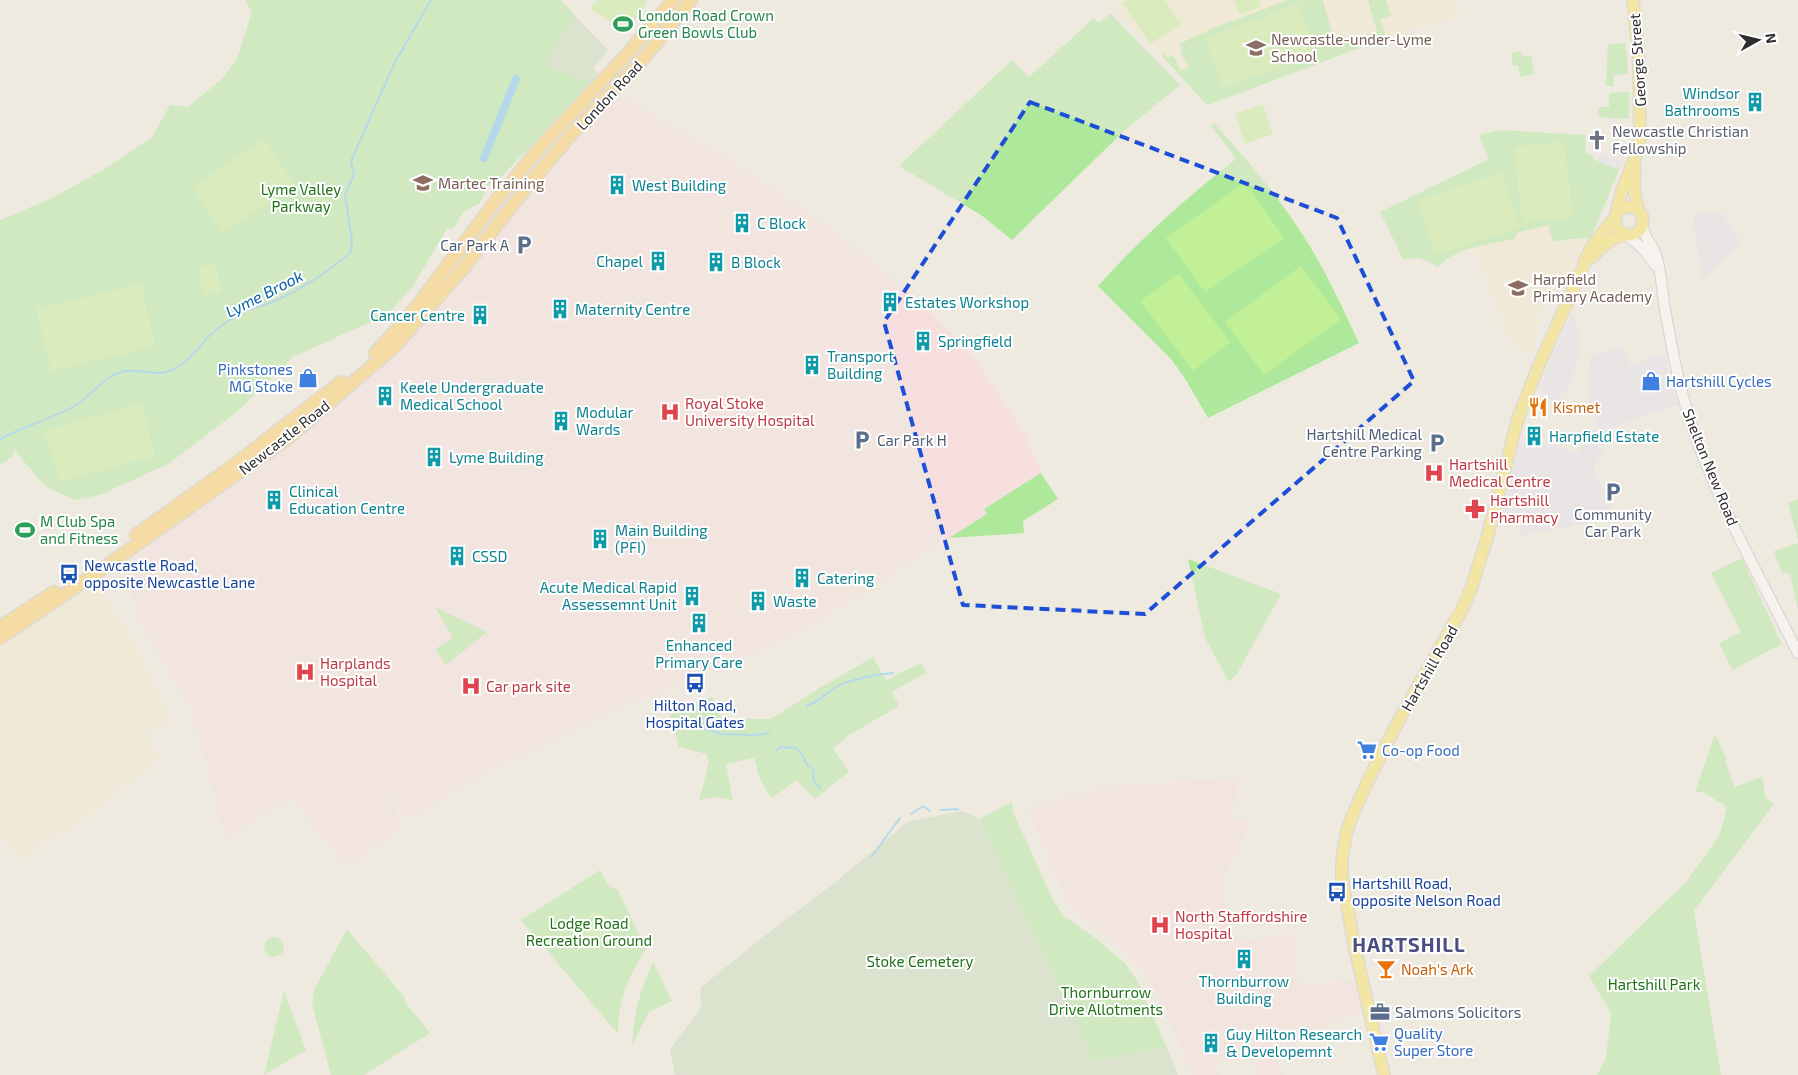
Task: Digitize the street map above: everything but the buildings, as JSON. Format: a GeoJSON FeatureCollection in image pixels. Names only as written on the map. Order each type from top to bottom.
{"type":"FeatureCollection","features":[{"type":"Feature","properties":{"kind":"highway","name":"London Road"},"geometry":{"type":"LineString","coordinates":[[514,179],[543,144],[631,50],[673,0]]}},
{"type":"Feature","properties":{"kind":"highway","name":"London Road"},"geometry":{"type":"LineString","coordinates":[[525,189],[570,136],[643,60],[690,0]]}},
{"type":"Feature","properties":{"kind":"highway"},"geometry":{"type":"LineString","coordinates":[[631,50],[643,60]]}},
{"type":"Feature","properties":{"kind":"highway","name":"Newcastle Road"},"geometry":{"type":"LineString","coordinates":[[0,628],[97,563],[238,462],[294,428],[334,387],[388,341],[425,296],[514,179]]}},
{"type":"Feature","properties":{"kind":"highway","name":"Newcastle Road"},"geometry":{"type":"LineString","coordinates":[[0,638],[112,562],[294,428],[395,346],[465,266],[525,189]]}},
{"type":"Feature","properties":{"kind":"main road","name":"George Street"},"geometry":{"type":"LineString","coordinates":[[1633,0],[1641,113],[1637,153]]}},
{"type":"Feature","properties":{"kind":"main road"},"geometry":{"type":"LineString","coordinates":[[1637,153],[1634,189],[1638,210],[1643,218],[1638,232],[1626,235],[1617,230],[1615,225],[1616,216],[1622,190],[1637,153]]}},
{"type":"Feature","properties":{"kind":"main road"},"geometry":{"type":"LineString","coordinates":[[1616,216],[1626,207],[1638,210]]}},
{"type":"Feature","properties":{"kind":"main road","name":"Hartshill Road"},"geometry":{"type":"LineString","coordinates":[[1384,1075],[1354,945],[1342,878],[1342,860],[1346,834],[1353,813],[1379,759],[1471,590],[1487,538],[1518,418],[1537,370],[1583,267],[1587,253],[1616,216]]}},
{"type":"Feature","properties":{"kind":"main road","name":"Shelton New Road"},"geometry":{"type":"LineString","coordinates":[[1642,224],[1644,235],[1658,259],[1678,377],[1696,438],[1729,517],[1798,653]]}},
{"type":"Feature","properties":{"kind":"main road","name":"Hartshill Road"},"geometry":{"type":"LineString","coordinates":[[1583,267],[1614,237],[1626,235]]}},
{"type":"Feature","properties":{"kind":"main road","name":"Shelton New Road"},"geometry":{"type":"LineString","coordinates":[[1626,235],[1644,250],[1659,270]]}},
{"type":"Feature","properties":{"kind":"highlighted area"},"geometry":{"type":"Polygon","coordinates":[[[1030,102],[1337,218],[1414,381],[1145,614],[963,605],[884,322],[1030,102]]]}},
{"type":"Feature","properties":{"kind":"shaded area","name":"Newcastle-under-Lyme School"},"geometry":{"type":"Polygon","coordinates":[[[1121,0],[1454,0],[1459,16],[1386,38],[1208,105],[1150,44],[1113,10],[1121,0]]]}},
{"type":"Feature","properties":{"kind":"shaded area","name":"Royal Stoke University Hospital"},"geometry":{"type":"Polygon","coordinates":[[[623,97],[727,158],[834,231],[917,298],[968,351],[991,382],[1026,435],[1041,473],[984,509],[987,514],[828,615],[752,653],[628,704],[552,740],[484,774],[407,819],[361,748],[404,826],[346,867],[292,798],[225,838],[190,707],[139,621],[123,566],[191,514],[286,448],[321,419],[441,303],[536,184],[607,106],[623,97]]]}},
{"type":"Feature","properties":{"kind":"shaded area"},"geometry":{"type":"Polygon","coordinates":[[[1601,152],[1623,161],[1619,170],[1597,161],[1601,152]]]}},
{"type":"Feature","properties":{"kind":"shaded area"},"geometry":{"type":"Polygon","coordinates":[[[1720,211],[1742,244],[1702,280],[1693,215],[1720,211]]]}},
{"type":"Feature","properties":{"kind":"shaded area","name":"Harpfield Primary Academy"},"geometry":{"type":"Polygon","coordinates":[[[1548,225],[1553,242],[1591,238],[1567,283],[1552,277],[1547,285],[1537,328],[1534,354],[1510,343],[1474,247],[1514,239],[1517,233],[1548,225]]]}},
{"type":"Feature","properties":{"kind":"shaded area"},"geometry":{"type":"Polygon","coordinates":[[[1572,312],[1580,339],[1579,357],[1566,391],[1555,402],[1538,391],[1572,312]]]}},
{"type":"Feature","properties":{"kind":"shaded area"},"geometry":{"type":"Polygon","coordinates":[[[1624,345],[1630,366],[1665,353],[1669,375],[1678,404],[1601,432],[1590,410],[1587,394],[1590,356],[1624,345]]]}},
{"type":"Feature","properties":{"kind":"shaded area"},"geometry":{"type":"Polygon","coordinates":[[[1589,434],[1603,453],[1593,467],[1616,517],[1519,536],[1521,526],[1518,521],[1500,516],[1521,437],[1549,443],[1577,453],[1589,434]]]}},
{"type":"Feature","properties":{"kind":"shaded area"},"geometry":{"type":"Polygon","coordinates":[[[90,589],[90,593],[95,594],[96,589],[105,595],[139,651],[175,731],[164,723],[146,732],[160,760],[66,831],[57,836],[55,835],[22,859],[0,835],[0,645],[80,591],[90,589]]]}},
{"type":"Feature","properties":{"kind":"shaded area","name":"North Staffordshire Hospital"},"geometry":{"type":"Polygon","coordinates":[[[1237,778],[1233,818],[1247,820],[1245,836],[1221,882],[1229,937],[1232,943],[1293,933],[1299,985],[1353,980],[1363,1011],[1326,1025],[1328,1030],[1273,1050],[1283,1075],[1258,1075],[1245,1051],[1215,1061],[1219,1075],[1193,1075],[1164,1008],[1141,966],[1067,901],[1027,808],[1110,786],[1237,778]]]}},
{"type":"Feature","properties":{"kind":"green space","name":"Lyme Valley Parkway"},"geometry":{"type":"Polygon","coordinates":[[[245,0],[561,0],[596,39],[569,45],[599,76],[501,177],[488,186],[480,203],[463,212],[454,228],[447,229],[412,288],[388,314],[293,357],[237,412],[168,464],[100,495],[74,500],[45,486],[14,450],[12,457],[0,465],[0,220],[52,198],[106,168],[152,137],[170,105],[188,107],[224,77],[238,56],[252,12],[245,0]]]}},
{"type":"Feature","properties":{"kind":"green space","name":"London Road Crown Green Bowls Club"},"geometry":{"type":"Polygon","coordinates":[[[597,0],[645,0],[647,2],[626,33],[590,9],[597,0]]]}},
{"type":"Feature","properties":{"kind":"green space"},"geometry":{"type":"Polygon","coordinates":[[[1129,0],[1165,0],[1181,24],[1150,44],[1123,4],[1129,0]]]}},
{"type":"Feature","properties":{"kind":"green space"},"geometry":{"type":"Polygon","coordinates":[[[1234,0],[1258,0],[1261,6],[1240,15],[1234,0]]]}},
{"type":"Feature","properties":{"kind":"green space"},"geometry":{"type":"Polygon","coordinates":[[[1288,0],[1323,0],[1335,44],[1377,32],[1368,0],[1386,0],[1391,16],[1380,19],[1386,38],[1208,105],[1163,57],[1164,51],[1167,58],[1173,55],[1181,71],[1189,67],[1180,51],[1182,50],[1179,44],[1211,29],[1288,0]]]}},
{"type":"Feature","properties":{"kind":"green space"},"geometry":{"type":"Polygon","coordinates":[[[1298,4],[1317,53],[1223,88],[1205,39],[1298,4]]]}},
{"type":"Feature","properties":{"kind":"green space"},"geometry":{"type":"Polygon","coordinates":[[[1110,13],[1180,85],[1123,132],[1012,240],[981,215],[899,166],[1012,60],[1029,77],[1094,18],[1099,23],[1110,13]]]}},
{"type":"Feature","properties":{"kind":"green space"},"geometry":{"type":"Polygon","coordinates":[[[574,15],[608,50],[593,69],[599,75],[593,83],[544,66],[574,15]]]}},
{"type":"Feature","properties":{"kind":"green space"},"geometry":{"type":"Polygon","coordinates":[[[1626,43],[1628,74],[1614,75],[1614,86],[1606,86],[1608,44],[1626,43]]]}},
{"type":"Feature","properties":{"kind":"green space"},"geometry":{"type":"Polygon","coordinates":[[[1519,51],[1525,57],[1531,56],[1534,74],[1520,77],[1518,65],[1513,66],[1511,53],[1519,51]]]}},
{"type":"Feature","properties":{"kind":"green space"},"geometry":{"type":"Polygon","coordinates":[[[1629,92],[1629,119],[1599,117],[1598,107],[1609,107],[1609,93],[1629,92]]]}},
{"type":"Feature","properties":{"kind":"green space"},"geometry":{"type":"Polygon","coordinates":[[[1263,104],[1273,134],[1245,144],[1235,114],[1263,104]]]}},
{"type":"Feature","properties":{"kind":"green space"},"geometry":{"type":"Polygon","coordinates":[[[1214,123],[1262,178],[1294,222],[1327,276],[1359,343],[1208,418],[1171,359],[1098,286],[1164,219],[1236,159],[1211,126],[1214,123]]]}},
{"type":"Feature","properties":{"kind":"green space"},"geometry":{"type":"Polygon","coordinates":[[[1499,130],[1586,135],[1585,153],[1593,155],[1593,159],[1619,170],[1591,238],[1553,242],[1548,225],[1517,233],[1514,239],[1462,251],[1453,255],[1438,267],[1420,258],[1403,259],[1380,212],[1489,159],[1479,135],[1499,130]]]}},
{"type":"Feature","properties":{"kind":"green space"},"geometry":{"type":"Polygon","coordinates":[[[264,139],[295,185],[223,233],[192,188],[264,139]]]}},
{"type":"Feature","properties":{"kind":"green space"},"geometry":{"type":"Polygon","coordinates":[[[1564,142],[1573,217],[1522,223],[1514,147],[1564,142]]]}},
{"type":"Feature","properties":{"kind":"green space"},"geometry":{"type":"Polygon","coordinates":[[[1502,172],[1520,227],[1435,255],[1417,200],[1502,172]]]}},
{"type":"Feature","properties":{"kind":"green space"},"geometry":{"type":"Polygon","coordinates":[[[1245,182],[1284,238],[1205,292],[1166,238],[1245,182]]]}},
{"type":"Feature","properties":{"kind":"green space"},"geometry":{"type":"Polygon","coordinates":[[[216,264],[221,292],[203,295],[198,267],[216,264]]]}},
{"type":"Feature","properties":{"kind":"green space"},"geometry":{"type":"Polygon","coordinates":[[[1301,266],[1341,319],[1264,375],[1225,322],[1301,266]]]}},
{"type":"Feature","properties":{"kind":"green space"},"geometry":{"type":"Polygon","coordinates":[[[1179,274],[1230,342],[1193,371],[1140,301],[1179,274]]]}},
{"type":"Feature","properties":{"kind":"green space"},"geometry":{"type":"Polygon","coordinates":[[[141,284],[155,346],[51,371],[36,309],[141,284]]]}},
{"type":"Feature","properties":{"kind":"green space"},"geometry":{"type":"Polygon","coordinates":[[[141,404],[155,456],[59,482],[45,430],[141,404]]]}},
{"type":"Feature","properties":{"kind":"green space"},"geometry":{"type":"Polygon","coordinates":[[[1041,473],[1058,499],[1023,521],[1024,533],[949,538],[987,514],[984,509],[1041,473]]]}},
{"type":"Feature","properties":{"kind":"green space"},"geometry":{"type":"Polygon","coordinates":[[[1798,499],[1798,541],[1788,502],[1798,499]]]}},
{"type":"Feature","properties":{"kind":"green space"},"geometry":{"type":"Polygon","coordinates":[[[1798,543],[1798,610],[1790,574],[1782,573],[1774,551],[1798,543]]]}},
{"type":"Feature","properties":{"kind":"green space"},"geometry":{"type":"Polygon","coordinates":[[[1742,558],[1782,644],[1732,670],[1719,643],[1741,632],[1711,573],[1742,558]]]}},
{"type":"Feature","properties":{"kind":"green space"},"geometry":{"type":"Polygon","coordinates":[[[1188,559],[1281,594],[1237,674],[1229,682],[1205,638],[1188,559]]]}},
{"type":"Feature","properties":{"kind":"green space"},"geometry":{"type":"Polygon","coordinates":[[[435,607],[487,632],[446,665],[435,649],[453,638],[435,607]]]}},
{"type":"Feature","properties":{"kind":"green space"},"geometry":{"type":"Polygon","coordinates":[[[873,657],[886,680],[921,663],[926,673],[892,692],[899,706],[849,735],[833,749],[849,772],[815,799],[796,780],[772,798],[760,780],[754,758],[726,764],[733,801],[716,797],[699,801],[709,761],[706,754],[679,747],[670,715],[712,697],[722,719],[771,719],[873,657]]]}},
{"type":"Feature","properties":{"kind":"green space","name":"Hartshill Park"},"geometry":{"type":"Polygon","coordinates":[[[1715,734],[1727,760],[1725,761],[1735,787],[1762,777],[1766,798],[1774,804],[1694,911],[1721,1075],[1597,1075],[1606,1058],[1611,1013],[1589,976],[1687,881],[1720,834],[1727,807],[1703,792],[1695,792],[1715,734]]]}},
{"type":"Feature","properties":{"kind":"green space","name":"Thornburrow Drive Allotments"},"geometry":{"type":"Polygon","coordinates":[[[1012,802],[1013,812],[1053,900],[1065,917],[1090,934],[1124,962],[1137,980],[1167,1048],[1094,1061],[979,819],[1012,802]]]}},
{"type":"Feature","properties":{"kind":"green space","name":"Stoke Cemetery"},"geometry":{"type":"Polygon","coordinates":[[[963,811],[979,819],[1094,1061],[1167,1048],[1178,1075],[675,1075],[670,1050],[701,1007],[700,988],[759,940],[828,888],[909,821],[963,811]]]}},
{"type":"Feature","properties":{"kind":"green space","name":"Lodge Road Recreation Ground"},"geometry":{"type":"Polygon","coordinates":[[[600,870],[609,887],[618,890],[646,949],[625,989],[618,1022],[618,1034],[521,920],[600,870]]]}},
{"type":"Feature","properties":{"kind":"green space"},"geometry":{"type":"Polygon","coordinates":[[[591,911],[609,918],[597,948],[580,942],[591,911]]]}},
{"type":"Feature","properties":{"kind":"green space"},"geometry":{"type":"Polygon","coordinates":[[[347,929],[405,998],[404,1001],[430,1033],[364,1075],[331,1075],[312,1004],[314,990],[347,929]]]}},
{"type":"Feature","properties":{"kind":"green space"},"geometry":{"type":"Polygon","coordinates":[[[274,937],[281,940],[284,947],[281,954],[274,957],[267,954],[264,947],[267,940],[274,937]]]}},
{"type":"Feature","properties":{"kind":"green space"},"geometry":{"type":"Polygon","coordinates":[[[653,962],[672,1001],[649,1012],[632,1046],[638,1003],[653,962]]]}},
{"type":"Feature","properties":{"kind":"green space"},"geometry":{"type":"Polygon","coordinates":[[[284,991],[306,1050],[264,1075],[284,991]]]}},
{"type":"Feature","properties":{"kind":"waterway","name":"Lyme Brook"},"geometry":{"type":"LineString","coordinates":[[0,439],[76,405],[114,374],[127,371],[164,373],[176,368],[187,360],[209,336],[224,324],[244,312],[271,303],[304,286],[349,254],[352,240],[345,195],[354,175],[351,161],[394,64],[431,0]]}},
{"type":"Feature","properties":{"kind":"waterway"},"geometry":{"type":"LineString","coordinates":[[484,158],[516,79]]}},
{"type":"Feature","properties":{"kind":"waterway"},"geometry":{"type":"LineString","coordinates":[[807,706],[841,684],[893,673]]}},
{"type":"Feature","properties":{"kind":"waterway"},"geometry":{"type":"LineString","coordinates":[[691,724],[722,734],[754,735],[769,733]]}},
{"type":"Feature","properties":{"kind":"waterway"},"geometry":{"type":"LineString","coordinates":[[776,751],[780,747],[796,748],[808,766],[814,770],[813,780],[820,788]]}},
{"type":"Feature","properties":{"kind":"waterway"},"geometry":{"type":"LineString","coordinates":[[911,814],[923,806],[930,811]]}},
{"type":"Feature","properties":{"kind":"waterway"},"geometry":{"type":"LineString","coordinates":[[941,810],[958,809]]}},
{"type":"Feature","properties":{"kind":"waterway"},"geometry":{"type":"LineString","coordinates":[[872,856],[900,818]]}},
{"type":"Feature","properties":{"kind":"place","name":"London Road Crown Green Bowls Club"},"geometry":{"type":"Point","coordinates":[623,24]}},
{"type":"Feature","properties":{"kind":"place","name":"Newcastle-under-Lyme School"},"geometry":{"type":"Point","coordinates":[1256,48]}},
{"type":"Feature","properties":{"kind":"place","name":"Windsor Bathrooms"},"geometry":{"type":"Point","coordinates":[1755,102]}},
{"type":"Feature","properties":{"kind":"place","name":"Newcastle Christian Fellowship"},"geometry":{"type":"Point","coordinates":[1597,140]}},
{"type":"Feature","properties":{"kind":"place","name":"Martec Training"},"geometry":{"type":"Point","coordinates":[423,183]}},
{"type":"Feature","properties":{"kind":"place","name":"West Building"},"geometry":{"type":"Point","coordinates":[617,185]}},
{"type":"Feature","properties":{"kind":"place","name":"C Block"},"geometry":{"type":"Point","coordinates":[742,223]}},
{"type":"Feature","properties":{"kind":"place","name":"Car Park A"},"geometry":{"type":"Point","coordinates":[524,245]}},
{"type":"Feature","properties":{"kind":"place","name":"Chapel"},"geometry":{"type":"Point","coordinates":[658,261]}},
{"type":"Feature","properties":{"kind":"place","name":"B Block"},"geometry":{"type":"Point","coordinates":[716,262]}},
{"type":"Feature","properties":{"kind":"place","name":"Harpfield Primary Academy"},"geometry":{"type":"Point","coordinates":[1518,288]}},
{"type":"Feature","properties":{"kind":"place","name":"Estates Workshop"},"geometry":{"type":"Point","coordinates":[890,302]}},
{"type":"Feature","properties":{"kind":"place","name":"Maternity Centre"},"geometry":{"type":"Point","coordinates":[560,309]}},
{"type":"Feature","properties":{"kind":"place","name":"Cancer Centre"},"geometry":{"type":"Point","coordinates":[480,315]}},
{"type":"Feature","properties":{"kind":"place","name":"Springfield"},"geometry":{"type":"Point","coordinates":[923,341]}},
{"type":"Feature","properties":{"kind":"place","name":"Transport Building"},"geometry":{"type":"Point","coordinates":[812,365]}},
{"type":"Feature","properties":{"kind":"place","name":"Pinkstones MG Stoke"},"geometry":{"type":"Point","coordinates":[308,378]}},
{"type":"Feature","properties":{"kind":"place","name":"Hartshill Cycles"},"geometry":{"type":"Point","coordinates":[1651,381]}},
{"type":"Feature","properties":{"kind":"place","name":"Keele Undergraduate Medical School"},"geometry":{"type":"Point","coordinates":[385,396]}},
{"type":"Feature","properties":{"kind":"place","name":"Kismet"},"geometry":{"type":"Point","coordinates":[1538,407]}},
{"type":"Feature","properties":{"kind":"place","name":"Royal Stoke University Hospital"},"geometry":{"type":"Point","coordinates":[670,412]}},
{"type":"Feature","properties":{"kind":"place","name":"Modular Wards"},"geometry":{"type":"Point","coordinates":[561,421]}},
{"type":"Feature","properties":{"kind":"place","name":"Harpfield Estate"},"geometry":{"type":"Point","coordinates":[1534,436]}},
{"type":"Feature","properties":{"kind":"place","name":"Car Park H"},"geometry":{"type":"Point","coordinates":[862,440]}},
{"type":"Feature","properties":{"kind":"place","name":"Hartshill Medical Centre Parking"},"geometry":{"type":"Point","coordinates":[1437,443]}},
{"type":"Feature","properties":{"kind":"place","name":"Lyme Building"},"geometry":{"type":"Point","coordinates":[434,457]}},
{"type":"Feature","properties":{"kind":"place","name":"Hartshill Medical Centre"},"geometry":{"type":"Point","coordinates":[1434,473]}},
{"type":"Feature","properties":{"kind":"place","name":"Community Car Park"},"geometry":{"type":"Point","coordinates":[1613,492]}},
{"type":"Feature","properties":{"kind":"place","name":"Clinical Education Centre"},"geometry":{"type":"Point","coordinates":[274,500]}},
{"type":"Feature","properties":{"kind":"place","name":"Hartshill Pharmacy"},"geometry":{"type":"Point","coordinates":[1475,509]}},
{"type":"Feature","properties":{"kind":"place","name":"M Club Spa and Fitness"},"geometry":{"type":"Point","coordinates":[25,530]}},
{"type":"Feature","properties":{"kind":"place","name":"Main Building (PFI)"},"geometry":{"type":"Point","coordinates":[600,539]}},
{"type":"Feature","properties":{"kind":"place","name":"CSSD"},"geometry":{"type":"Point","coordinates":[457,556]}},
{"type":"Feature","properties":{"kind":"place","name":"Newcastle Road, opposite Newcastle Lane"},"geometry":{"type":"Point","coordinates":[69,574]}},
{"type":"Feature","properties":{"kind":"place","name":"Catering"},"geometry":{"type":"Point","coordinates":[802,578]}},
{"type":"Feature","properties":{"kind":"place","name":"Acute Medical Rapid Assessemnt Unit"},"geometry":{"type":"Point","coordinates":[692,596]}},
{"type":"Feature","properties":{"kind":"place","name":"Waste"},"geometry":{"type":"Point","coordinates":[758,601]}},
{"type":"Feature","properties":{"kind":"place","name":"Enhanced Primary Care"},"geometry":{"type":"Point","coordinates":[699,623]}},
{"type":"Feature","properties":{"kind":"place","name":"Harplands Hospital"},"geometry":{"type":"Point","coordinates":[305,672]}},
{"type":"Feature","properties":{"kind":"place","name":"Hilton Road, Hospital Gates"},"geometry":{"type":"Point","coordinates":[695,683]}},
{"type":"Feature","properties":{"kind":"place","name":"Car park site"},"geometry":{"type":"Point","coordinates":[471,686]}},
{"type":"Feature","properties":{"kind":"place","name":"Co-op Food"},"geometry":{"type":"Point","coordinates":[1367,750]}},
{"type":"Feature","properties":{"kind":"place","name":"Hartshill Road, opposite Nelson Road"},"geometry":{"type":"Point","coordinates":[1337,892]}},
{"type":"Feature","properties":{"kind":"place","name":"North Staffordshire Hospital"},"geometry":{"type":"Point","coordinates":[1160,925]}},
{"type":"Feature","properties":{"kind":"place","name":"Thornburrow Building"},"geometry":{"type":"Point","coordinates":[1244,959]}},
{"type":"Feature","properties":{"kind":"place","name":"Noah's Ark"},"geometry":{"type":"Point","coordinates":[1386,969]}},
{"type":"Feature","properties":{"kind":"place","name":"Salmons Solicitors"},"geometry":{"type":"Point","coordinates":[1380,1012]}},
{"type":"Feature","properties":{"kind":"place","name":"Quality Super Store"},"geometry":{"type":"Point","coordinates":[1379,1042]}},
{"type":"Feature","properties":{"kind":"place","name":"Guy Hilton Research & Developemnt"},"geometry":{"type":"Point","coordinates":[1211,1043]}},
{"type":"Feature","properties":{"kind":"district","name":"HARTSHILL"},"geometry":{"type":"Point","coordinates":[1409,944]}}]}
